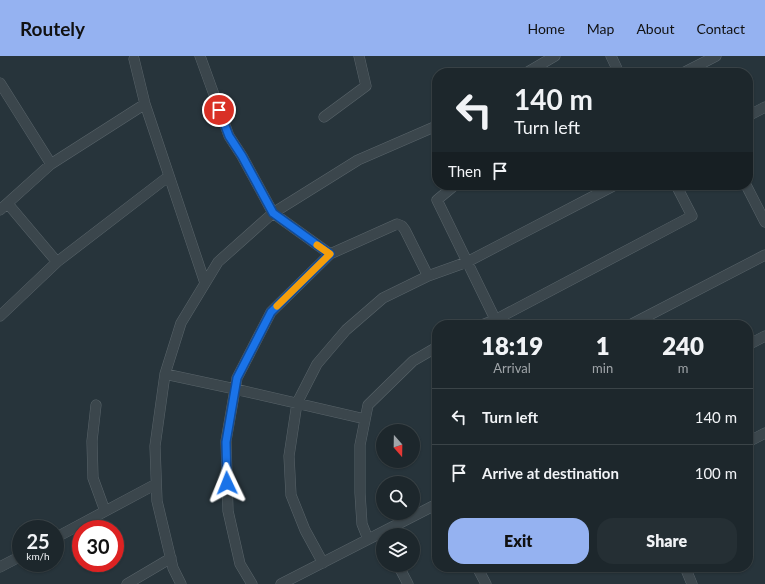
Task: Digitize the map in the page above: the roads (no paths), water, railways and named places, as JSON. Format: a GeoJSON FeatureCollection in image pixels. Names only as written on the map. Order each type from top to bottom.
{"type":"FeatureCollection","features":[{"type":"Feature","properties":{"kind":"street"},"geometry":{"type":"LineString","coordinates":[[200,56],[229,136],[242,156],[273,213],[330,254]]}},
{"type":"Feature","properties":{"kind":"street"},"geometry":{"type":"LineString","coordinates":[[324,117],[366,86],[359,56]]}},
{"type":"Feature","properties":{"kind":"street"},"geometry":{"type":"LineString","coordinates":[[535,68],[555,56]]}},
{"type":"Feature","properties":{"kind":"street"},"geometry":{"type":"LineString","coordinates":[[610,56],[616,68]]}},
{"type":"Feature","properties":{"kind":"street"},"geometry":{"type":"LineString","coordinates":[[693,68],[716,56]]}},
{"type":"Feature","properties":{"kind":"street"},"geometry":{"type":"LineString","coordinates":[[136,57],[145,104],[205,283]]}},
{"type":"Feature","properties":{"kind":"street"},"geometry":{"type":"LineString","coordinates":[[0,83],[51,164]]}},
{"type":"Feature","properties":{"kind":"street"},"geometry":{"type":"LineString","coordinates":[[58,262],[4,207],[51,164],[145,104]]}},
{"type":"Feature","properties":{"kind":"street"},"geometry":{"type":"LineString","coordinates":[[753,113],[765,107]]}},
{"type":"Feature","properties":{"kind":"street"},"geometry":{"type":"LineString","coordinates":[[181,584],[171,558],[157,501],[155,446],[165,374],[181,323],[218,262],[273,213],[358,160],[432,131]]}},
{"type":"Feature","properties":{"kind":"street"},"geometry":{"type":"LineString","coordinates":[[0,316],[58,262],[169,176]]}},
{"type":"Feature","properties":{"kind":"street"},"geometry":{"type":"LineString","coordinates":[[449,190],[437,200],[496,320]]}},
{"type":"Feature","properties":{"kind":"street"},"geometry":{"type":"LineString","coordinates":[[323,563],[305,530],[291,495],[289,456],[297,403],[317,364],[346,330],[383,298],[428,276],[467,262],[605,190]]}},
{"type":"Feature","properties":{"kind":"street"},"geometry":{"type":"LineString","coordinates":[[501,320],[692,216],[679,190]]}},
{"type":"Feature","properties":{"kind":"street"},"geometry":{"type":"LineString","coordinates":[[749,190],[765,222]]}},
{"type":"Feature","properties":{"kind":"street"},"geometry":{"type":"LineString","coordinates":[[252,584],[240,564],[228,511],[226,442],[237,378],[271,312],[330,254],[397,224],[402,226],[405,230],[428,276]]}},
{"type":"Feature","properties":{"kind":"street"},"geometry":{"type":"LineString","coordinates":[[640,320],[765,255]]}},
{"type":"Feature","properties":{"kind":"street"},"geometry":{"type":"LineString","coordinates":[[753,342],[765,336]]}},
{"type":"Feature","properties":{"kind":"street"},"geometry":{"type":"LineString","coordinates":[[368,539],[362,524],[360,493],[360,445],[368,405],[413,361],[432,350]]}},
{"type":"Feature","properties":{"kind":"street"},"geometry":{"type":"LineString","coordinates":[[165,374],[365,419]]}},
{"type":"Feature","properties":{"kind":"street"},"geometry":{"type":"LineString","coordinates":[[96,405],[92,440],[93,478],[105,511]]}},
{"type":"Feature","properties":{"kind":"street"},"geometry":{"type":"LineString","coordinates":[[753,439],[765,433]]}},
{"type":"Feature","properties":{"kind":"street"},"geometry":{"type":"LineString","coordinates":[[64,533],[156,484]]}},
{"type":"Feature","properties":{"kind":"street"},"geometry":{"type":"LineString","coordinates":[[394,528],[432,507]]}},
{"type":"Feature","properties":{"kind":"street"},"geometry":{"type":"LineString","coordinates":[[281,584],[368,539],[376,537]]}},
{"type":"Feature","properties":{"kind":"street"},"geometry":{"type":"LineString","coordinates":[[127,584],[171,558]]}},
{"type":"Feature","properties":{"kind":"street"},"geometry":{"type":"LineString","coordinates":[[0,567],[12,561]]}},
{"type":"Feature","properties":{"kind":"street"},"geometry":{"type":"LineString","coordinates":[[402,572],[408,584]]}},
{"type":"Feature","properties":{"kind":"street"},"geometry":{"type":"LineString","coordinates":[[480,572],[486,584]]}},
{"type":"Feature","properties":{"kind":"street"},"geometry":{"type":"LineString","coordinates":[[687,572],[692,584]]}}]}
